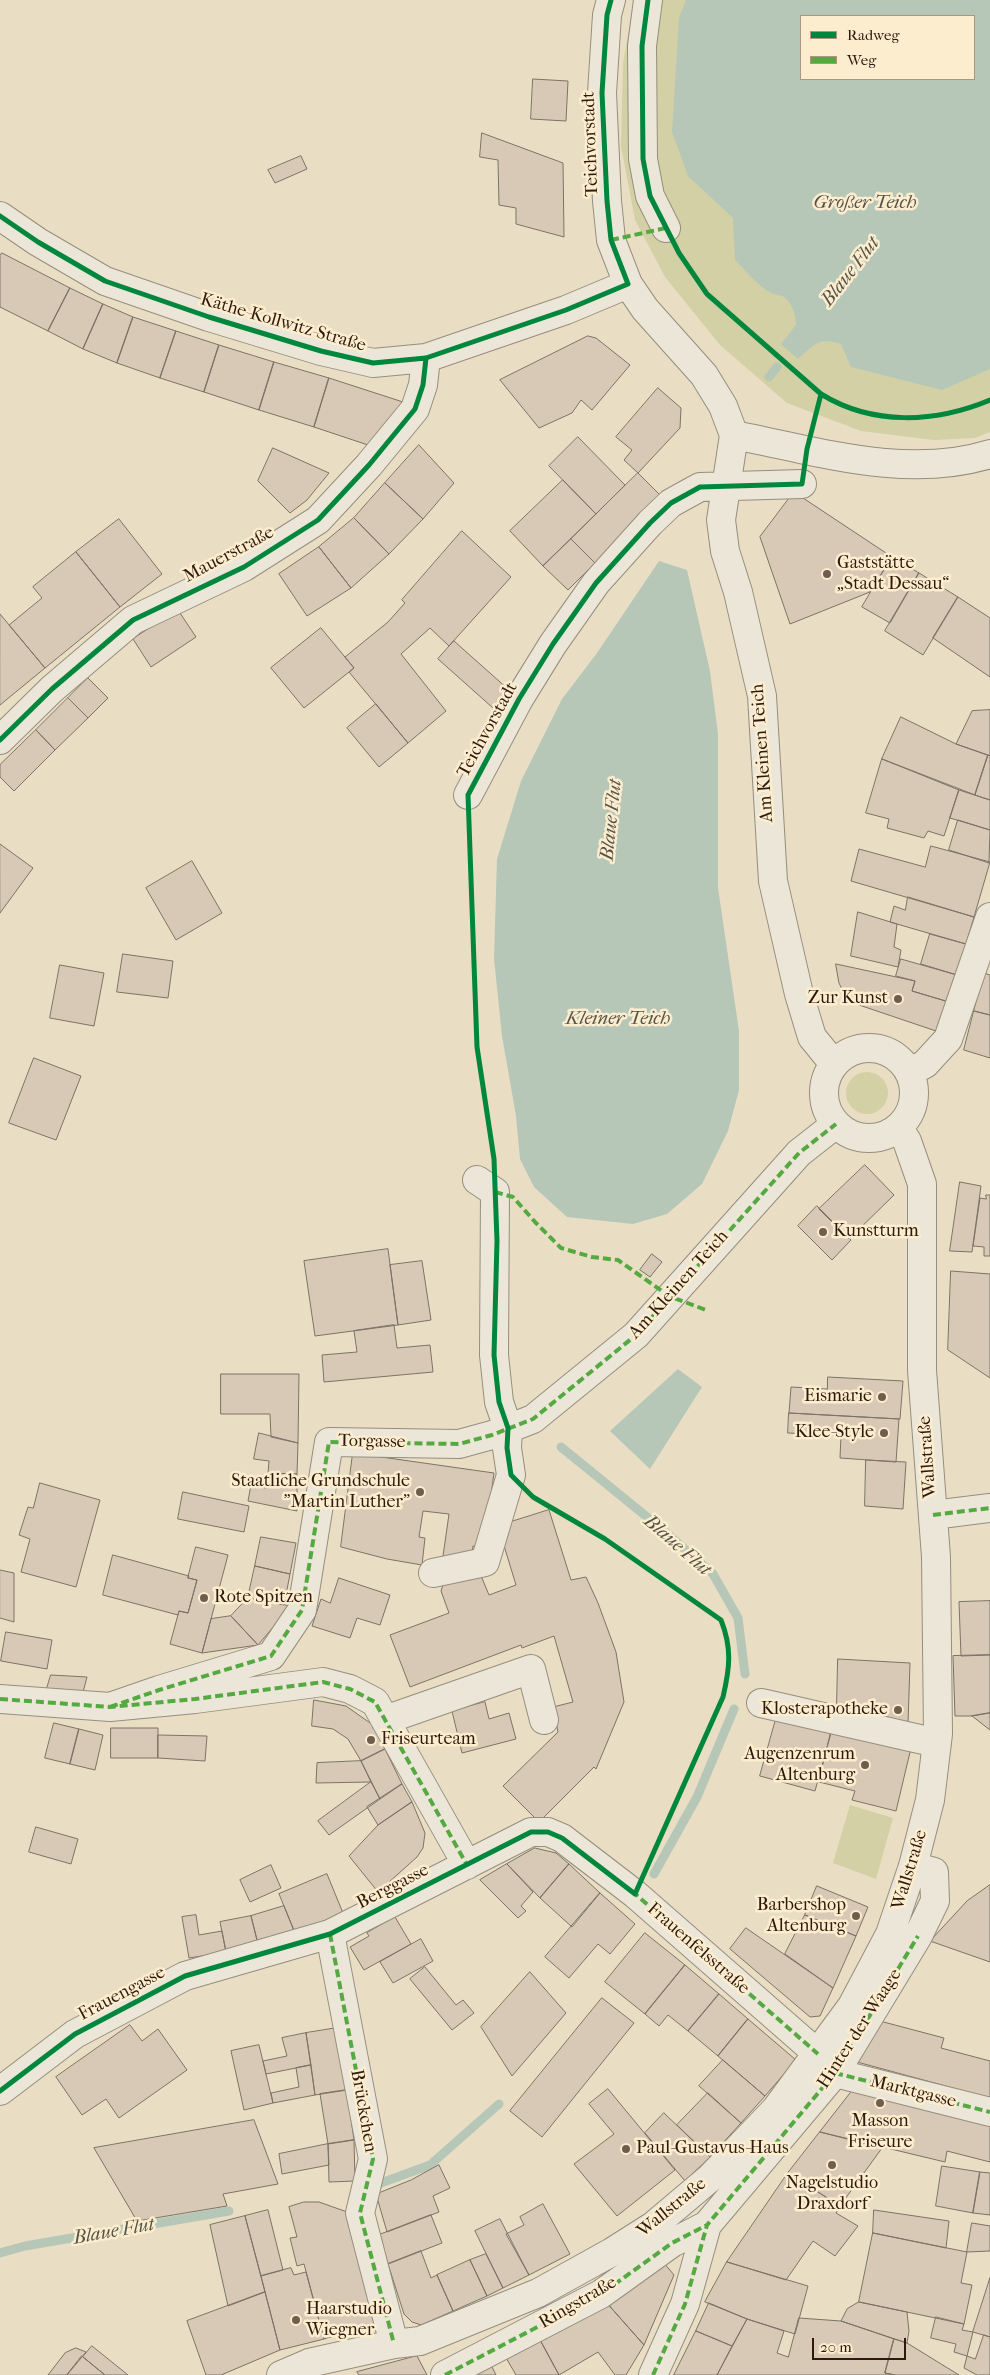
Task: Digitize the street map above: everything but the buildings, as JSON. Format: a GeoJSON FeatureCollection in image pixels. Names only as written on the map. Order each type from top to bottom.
{"type":"FeatureCollection","features":[{"type":"Feature","properties":{"kind":"street","name":"Teichvorstadt"},"geometry":{"type":"LineString","coordinates":[[611,0],[607,15],[602,93],[607,201],[611,240],[628,284],[646,309],[704,375],[723,406],[734,435]]}},
{"type":"Feature","properties":{"kind":"street"},"geometry":{"type":"LineString","coordinates":[[648,0],[642,46],[643,159],[650,196],[666,228]]}},
{"type":"Feature","properties":{"kind":"street","name":"Käthe-Kollwitz-Straße"},"geometry":{"type":"LineString","coordinates":[[0,216],[38,242],[105,281],[209,318],[321,351],[373,363],[426,358],[566,310],[628,284]]}},
{"type":"Feature","properties":{"kind":"street","name":"Mauerstraße"},"geometry":{"type":"LineString","coordinates":[[0,740],[52,689],[133,620],[244,567],[318,520],[370,465],[415,409],[423,385],[426,358]]}},
{"type":"Feature","properties":{"kind":"street"},"geometry":{"type":"LineString","coordinates":[[734,435],[888,464],[943,464],[990,454]]}},
{"type":"Feature","properties":{"kind":"street","name":"Am Kleinen Teich"},"geometry":{"type":"LineString","coordinates":[[734,435],[722,520],[725,551],[740,601],[762,696],[773,881],[799,994],[812,1037],[834,1064]]}},
{"type":"Feature","properties":{"kind":"street","name":"Teichvorstadt"},"geometry":{"type":"LineString","coordinates":[[468,795],[553,644],[596,583],[650,522],[671,503],[700,487],[802,484]]}},
{"type":"Feature","properties":{"kind":"street"},"geometry":{"type":"LineString","coordinates":[[910,1072],[925,1064],[948,1039],[990,917]]}},
{"type":"Feature","properties":{"kind":"street"},"geometry":{"type":"LineString","coordinates":[[870,1048],[883,1050],[896,1056],[910,1072],[914,1090],[912,1103],[908,1116],[898,1129],[874,1138],[860,1137],[847,1132],[836,1124],[829,1113],[824,1101],[827,1075],[834,1064],[844,1055],[856,1049],[870,1048]]}},
{"type":"Feature","properties":{"kind":"street","name":"Am Kleinen Teich"},"geometry":{"type":"LineString","coordinates":[[508,1428],[534,1419],[636,1335],[799,1152],[836,1124]]}},
{"type":"Feature","properties":{"kind":"street","name":"Wallstraße"},"geometry":{"type":"LineString","coordinates":[[281,2375],[309,2363],[394,2344],[420,2341],[538,2293],[612,2252],[653,2226],[710,2178],[764,2122],[827,2063],[852,2006],[890,1934],[913,1866],[930,1800],[937,1743],[936,1557],[922,1370],[922,1184],[907,1141],[898,1129]]}},
{"type":"Feature","properties":{"kind":"street"},"geometry":{"type":"LineString","coordinates":[[433,1573],[485,1562],[511,1475],[507,1448],[508,1428],[500,1402],[494,1356],[495,1192],[477,1180]]}},
{"type":"Feature","properties":{"kind":"street","name":"Torgasse"},"geometry":{"type":"LineString","coordinates":[[110,1707],[271,1656],[302,1610],[329,1442],[459,1444],[492,1435],[508,1428]]}},
{"type":"Feature","properties":{"kind":"street"},"geometry":{"type":"LineString","coordinates":[[932,1515],[990,1508]]}},
{"type":"Feature","properties":{"kind":"street"},"geometry":{"type":"LineString","coordinates":[[385,1720],[531,1669],[544,1720]]}},
{"type":"Feature","properties":{"kind":"street"},"geometry":{"type":"LineString","coordinates":[[0,1699],[110,1707],[196,1699],[323,1682],[350,1689],[375,1702],[467,1865]]}},
{"type":"Feature","properties":{"kind":"street"},"geometry":{"type":"LineString","coordinates":[[761,1703],[937,1743]]}},
{"type":"Feature","properties":{"kind":"street","name":"Frauenfelsstraße"},"geometry":{"type":"LineString","coordinates":[[467,1865],[531,1832],[548,1832],[562,1838],[635,1894],[827,2063]]}},
{"type":"Feature","properties":{"kind":"street","name":"Berggasse"},"geometry":{"type":"LineString","coordinates":[[330,1934],[467,1865]]}},
{"type":"Feature","properties":{"kind":"street","name":"Hinter der Waage"},"geometry":{"type":"LineString","coordinates":[[654,2375],[685,2304],[707,2226],[918,1936],[935,1901],[934,1872],[913,1866]]}},
{"type":"Feature","properties":{"kind":"street","name":"Frauengasse"},"geometry":{"type":"LineString","coordinates":[[0,2091],[75,2034],[185,1976],[330,1934]]}},
{"type":"Feature","properties":{"kind":"street","name":"Brückchen"},"geometry":{"type":"LineString","coordinates":[[330,1934],[373,2159],[360,2213],[394,2344]]}},
{"type":"Feature","properties":{"kind":"street","name":"Marktgasse"},"geometry":{"type":"LineString","coordinates":[[827,2063],[876,2083],[990,2112]]}},
{"type":"Feature","properties":{"kind":"street","name":"Ringstraße"},"geometry":{"type":"LineString","coordinates":[[445,2375],[601,2294],[672,2242],[707,2226]]}},
{"type":"Feature","properties":{"kind":"shaded area","name":"Großer Teich"},"geometry":{"type":"Polygon","coordinates":[[[634,0],[990,0],[990,432],[975,438],[934,440],[861,431],[787,403],[720,345],[665,277],[635,220],[621,146],[623,64],[634,0]]]}},
{"type":"Feature","properties":{"kind":"shaded area"},"geometry":{"type":"Polygon","coordinates":[[[871,1072],[879,1075],[885,1081],[888,1093],[885,1105],[879,1111],[863,1114],[855,1111],[849,1105],[846,1089],[849,1081],[855,1075],[871,1072]]]}},
{"type":"Feature","properties":{"kind":"shaded area"},"geometry":{"type":"Polygon","coordinates":[[[850,1805],[893,1818],[876,1879],[833,1863],[850,1805]]]}},
{"type":"Feature","properties":{"kind":"water","name":"Großer Teich"},"geometry":{"type":"Polygon","coordinates":[[[686,0],[990,0],[990,369],[942,390],[851,367],[841,344],[833,342],[817,343],[798,359],[781,344],[796,325],[791,306],[784,297],[762,287],[735,260],[733,218],[688,176],[672,132],[679,18],[686,0]]]}},
{"type":"Feature","properties":{"kind":"water","name":"Kleiner Teich"},"geometry":{"type":"Polygon","coordinates":[[[659,561],[687,570],[710,671],[718,734],[718,888],[739,1031],[739,1090],[728,1131],[702,1184],[667,1214],[633,1224],[567,1217],[534,1187],[520,1159],[516,1116],[502,1036],[494,959],[497,859],[521,781],[562,699],[597,653],[659,561]]]}},
{"type":"Feature","properties":{"kind":"water"},"geometry":{"type":"Polygon","coordinates":[[[678,1369],[702,1387],[650,1469],[610,1431],[678,1369]]]}},
{"type":"Feature","properties":{"kind":"waterway","name":"Blaue Flut"},"geometry":{"type":"LineString","coordinates":[[769,377],[777,367]]}},
{"type":"Feature","properties":{"kind":"waterway","name":"Blaue Flut"},"geometry":{"type":"LineString","coordinates":[[561,1447],[663,1530],[713,1574],[738,1618],[745,1674]]}},
{"type":"Feature","properties":{"kind":"waterway","name":"Blaue Flut"},"geometry":{"type":"LineString","coordinates":[[654,1874],[697,1797],[734,1709]]}},
{"type":"Feature","properties":{"kind":"waterway","name":"Blaue Flut"},"geometry":{"type":"LineString","coordinates":[[381,2183],[430,2165],[499,2104]]}},
{"type":"Feature","properties":{"kind":"waterway","name":"Blaue Flut"},"geometry":{"type":"LineString","coordinates":[[0,2253],[25,2246],[229,2211]]}},
{"type":"Feature","properties":{"kind":"marked path"},"geometry":{"type":"LineString","coordinates":[[611,240],[666,228]]}},
{"type":"Feature","properties":{"kind":"marked path"},"geometry":{"type":"LineString","coordinates":[[110,1707],[271,1656],[302,1610],[329,1442],[459,1444],[492,1435],[533,1419],[636,1335],[799,1153],[836,1124]]}},
{"type":"Feature","properties":{"kind":"marked path"},"geometry":{"type":"LineString","coordinates":[[495,1192],[513,1197],[561,1248],[592,1257],[618,1260],[669,1296],[706,1310]]}},
{"type":"Feature","properties":{"kind":"marked path"},"geometry":{"type":"LineString","coordinates":[[933,1515],[990,1508]]}},
{"type":"Feature","properties":{"kind":"marked path"},"geometry":{"type":"LineString","coordinates":[[0,1699],[110,1707],[195,1699],[323,1682],[350,1689],[375,1702],[467,1865]]}},
{"type":"Feature","properties":{"kind":"marked path"},"geometry":{"type":"LineString","coordinates":[[632,1891],[818,2054]]}},
{"type":"Feature","properties":{"kind":"marked path"},"geometry":{"type":"LineString","coordinates":[[330,1934],[373,2159],[360,2213],[394,2344]]}},
{"type":"Feature","properties":{"kind":"marked path"},"geometry":{"type":"LineString","coordinates":[[653,2375],[685,2304],[707,2225],[835,2073],[918,1936]]}},
{"type":"Feature","properties":{"kind":"marked path"},"geometry":{"type":"LineString","coordinates":[[835,2073],[990,2112]]}},
{"type":"Feature","properties":{"kind":"marked path"},"geometry":{"type":"LineString","coordinates":[[445,2375],[601,2294],[672,2243],[707,2225]]}},
{"type":"Feature","properties":{"kind":"cycle path"},"geometry":{"type":"LineString","coordinates":[[0,216],[38,242],[105,281],[209,317],[321,351],[373,363],[426,358],[566,310],[628,284],[611,240],[607,201],[602,93],[607,15],[611,0]]}},
{"type":"Feature","properties":{"kind":"cycle path"},"geometry":{"type":"LineString","coordinates":[[648,0],[642,46],[643,159],[650,196],[679,253],[707,294],[821,394],[862,412],[904,418],[926,417],[969,408],[990,400]]}},
{"type":"Feature","properties":{"kind":"cycle path"},"geometry":{"type":"LineString","coordinates":[[0,740],[52,689],[133,620],[244,567],[318,520],[369,465],[415,409],[423,385],[426,358]]}},
{"type":"Feature","properties":{"kind":"cycle path"},"geometry":{"type":"LineString","coordinates":[[0,2091],[75,2034],[185,1976],[330,1934],[531,1832],[548,1832],[562,1838],[635,1894],[723,1697],[729,1658],[727,1640],[721,1620],[605,1539],[533,1497],[511,1475],[507,1448],[508,1428],[499,1402],[494,1355],[497,1241],[494,1159],[477,1047],[468,795],[519,699],[553,644],[596,583],[650,523],[671,503],[700,487],[802,484],[807,449],[821,394]]}},
{"type":"Feature","properties":{"kind":"place","name":"Gaststätte „Stadt Dessau“"},"geometry":{"type":"Point","coordinates":[827,574]}},
{"type":"Feature","properties":{"kind":"place","name":"Zur Kunst"},"geometry":{"type":"Point","coordinates":[898,999]}},
{"type":"Feature","properties":{"kind":"place","name":"Kunstturm"},"geometry":{"type":"Point","coordinates":[823,1232]}},
{"type":"Feature","properties":{"kind":"place","name":"Eismarie"},"geometry":{"type":"Point","coordinates":[882,1397]}},
{"type":"Feature","properties":{"kind":"place","name":"Klee-Style"},"geometry":{"type":"Point","coordinates":[884,1433]}},
{"type":"Feature","properties":{"kind":"place","name":"Staatliche Grundschule \"Martin Luther\""},"geometry":{"type":"Point","coordinates":[420,1492]}},
{"type":"Feature","properties":{"kind":"place","name":"Rote Spitzen"},"geometry":{"type":"Point","coordinates":[204,1598]}},
{"type":"Feature","properties":{"kind":"place","name":"Klosterapotheke"},"geometry":{"type":"Point","coordinates":[898,1710]}},
{"type":"Feature","properties":{"kind":"place","name":"Friseurteam"},"geometry":{"type":"Point","coordinates":[371,1740]}},
{"type":"Feature","properties":{"kind":"place","name":"Augenzenrum Altenburg"},"geometry":{"type":"Point","coordinates":[865,1765]}},
{"type":"Feature","properties":{"kind":"place","name":"Barbershop Altenburg"},"geometry":{"type":"Point","coordinates":[856,1916]}},
{"type":"Feature","properties":{"kind":"place","name":"Masson Friseure"},"geometry":{"type":"Point","coordinates":[880,2103]}},
{"type":"Feature","properties":{"kind":"place","name":"Paul-Gustavus-Haus"},"geometry":{"type":"Point","coordinates":[626,2149]}},
{"type":"Feature","properties":{"kind":"place","name":"Nagelstudio Draxdorf"},"geometry":{"type":"Point","coordinates":[832,2165]}},
{"type":"Feature","properties":{"kind":"place","name":"Haarstudio Wiegner"},"geometry":{"type":"Point","coordinates":[296,2320]}}]}
